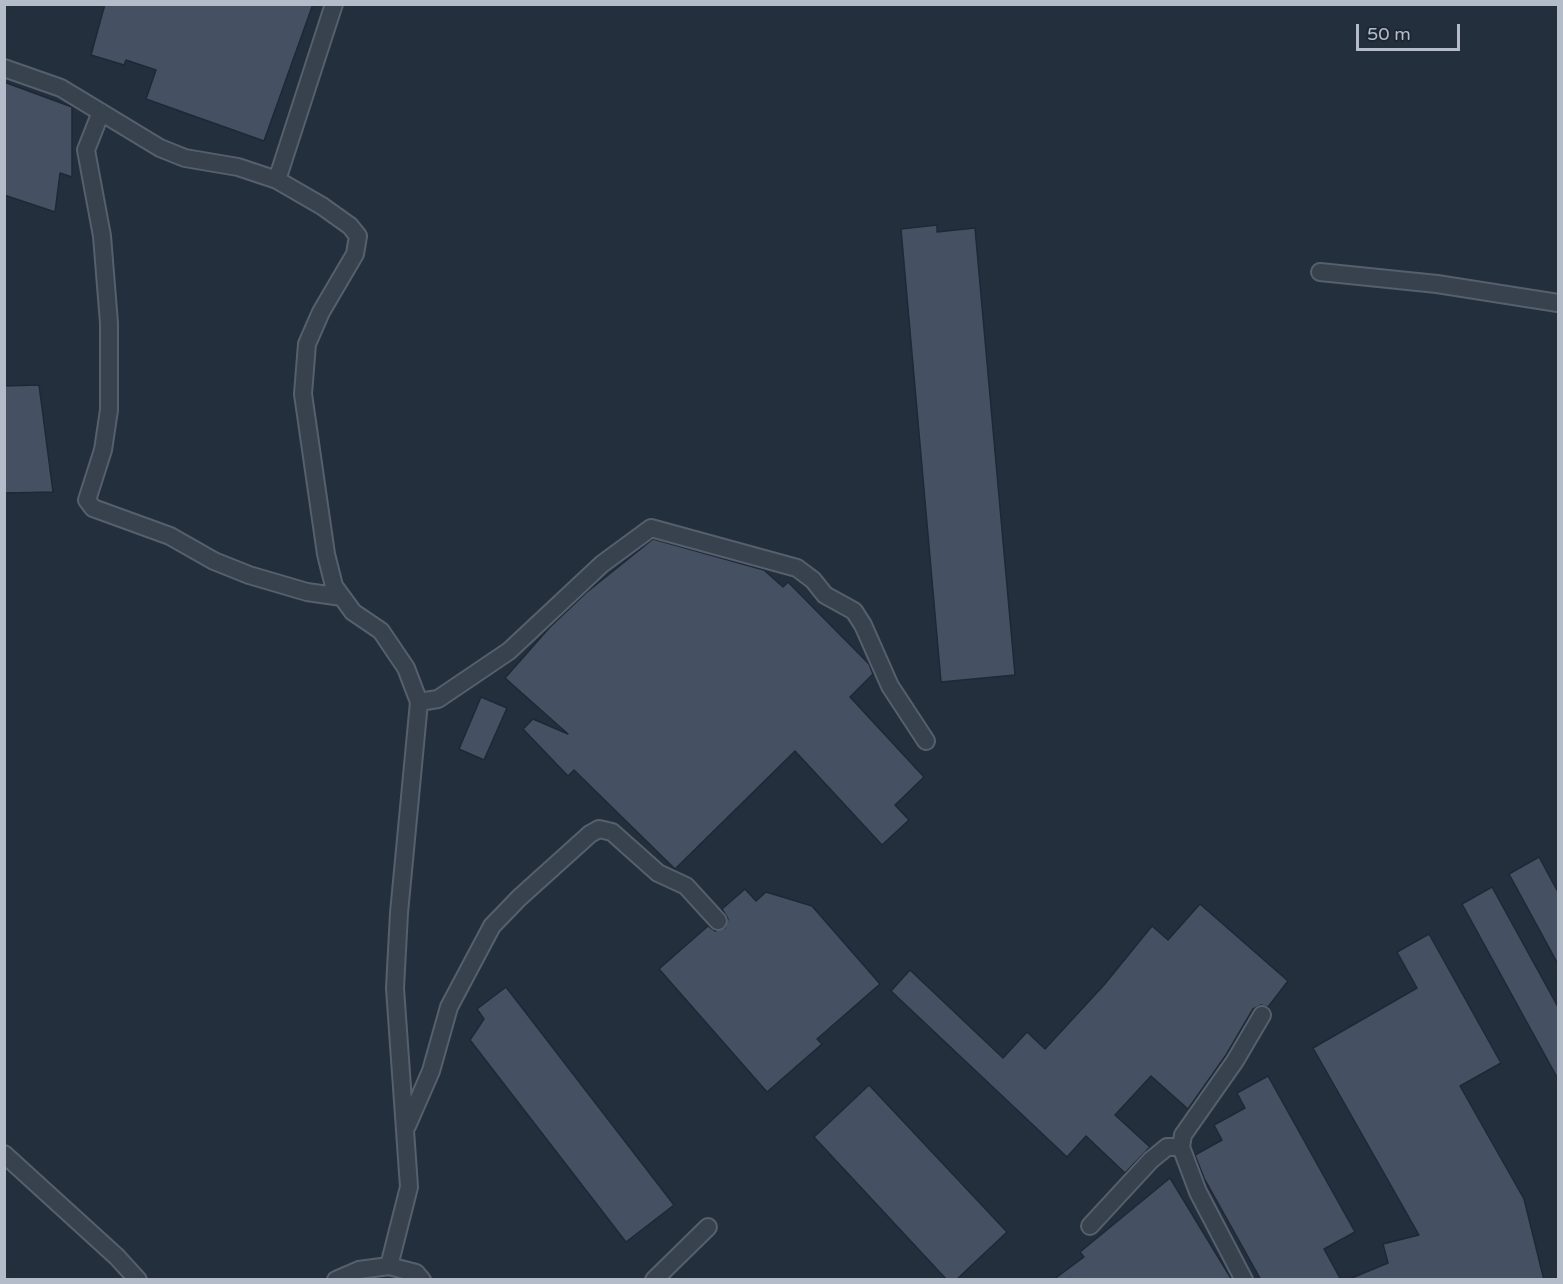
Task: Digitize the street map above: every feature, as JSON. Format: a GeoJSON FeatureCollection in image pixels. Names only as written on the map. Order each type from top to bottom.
{"type":"FeatureCollection","features":[{"type":"Feature","properties":{"kind":"street"},"geometry":{"type":"LineString","coordinates":[[277,180],[334,4]]}},
{"type":"Feature","properties":{"kind":"street"},"geometry":{"type":"LineString","coordinates":[[4,68],[61,88],[160,148],[185,158],[238,167],[277,180],[322,206],[350,226],[358,236],[355,254],[321,312],[307,344],[303,394],[326,554],[334,585],[353,612],[381,631],[406,668],[419,702],[399,913],[395,988],[409,1187],[389,1266]]}},
{"type":"Feature","properties":{"kind":"street"},"geometry":{"type":"LineString","coordinates":[[101,112],[86,150],[102,236],[109,323],[109,410],[103,450],[87,500],[93,508],[170,536],[214,561],[249,575],[307,592],[342,597]]}},
{"type":"Feature","properties":{"kind":"street"},"geometry":{"type":"LineString","coordinates":[[1320,272],[1437,284],[1558,303]]}},
{"type":"Feature","properties":{"kind":"street"},"geometry":{"type":"LineString","coordinates":[[419,702],[438,699],[509,651],[594,571],[651,528],[797,568],[813,580],[825,595],[854,611],[890,686],[926,741]]}},
{"type":"Feature","properties":{"kind":"street"},"geometry":{"type":"LineString","coordinates":[[405,1129],[431,1071],[449,1007],[492,926],[590,834],[599,829],[612,832],[658,873],[686,886],[718,921]]}},
{"type":"Feature","properties":{"kind":"street"},"geometry":{"type":"LineString","coordinates":[[1244,1280],[1198,1192],[1181,1147],[1183,1135],[1235,1061],[1262,1015]]}},
{"type":"Feature","properties":{"kind":"street"},"geometry":{"type":"LineString","coordinates":[[1090,1226],[1151,1160],[1167,1147],[1181,1147]]}},
{"type":"Feature","properties":{"kind":"street"},"geometry":{"type":"LineString","coordinates":[[4,1154],[138,1280]]}},
{"type":"Feature","properties":{"kind":"street"},"geometry":{"type":"LineString","coordinates":[[654,1280],[708,1227]]}},
{"type":"Feature","properties":{"kind":"street"},"geometry":{"type":"LineString","coordinates":[[336,1280],[359,1270],[389,1266],[416,1274],[422,1280]]}},
{"type":"Feature","properties":{"kind":"building"},"geometry":{"type":"Polygon","coordinates":[[[105,4],[313,4],[264,141],[146,99],[156,70],[126,60],[124,65],[91,55],[105,4]]]}},
{"type":"Feature","properties":{"kind":"building"},"geometry":{"type":"Polygon","coordinates":[[[4,82],[72,107],[72,177],[60,173],[55,212],[4,195],[4,82]]]}},
{"type":"Feature","properties":{"kind":"building"},"geometry":{"type":"Polygon","coordinates":[[[937,225],[937,232],[975,228],[1015,675],[941,682],[901,229],[937,225]]]}},
{"type":"Feature","properties":{"kind":"building"},"geometry":{"type":"Polygon","coordinates":[[[39,385],[53,492],[4,493],[4,386],[39,385]]]}},
{"type":"Feature","properties":{"kind":"building"},"geometry":{"type":"Polygon","coordinates":[[[653,539],[764,570],[783,587],[788,582],[869,664],[873,674],[850,697],[924,777],[895,805],[909,820],[882,845],[795,751],[675,869],[574,770],[568,776],[523,729],[533,719],[568,734],[505,678],[550,627],[587,592],[653,539]]]}},
{"type":"Feature","properties":{"kind":"building"},"geometry":{"type":"Polygon","coordinates":[[[481,697],[507,708],[484,760],[459,749],[481,697]]]}},
{"type":"Feature","properties":{"kind":"building"},"geometry":{"type":"Polygon","coordinates":[[[1539,857],[1558,892],[1558,964],[1509,874],[1539,857]]]}},
{"type":"Feature","properties":{"kind":"building"},"geometry":{"type":"Polygon","coordinates":[[[1492,887],[1558,1007],[1558,1079],[1462,904],[1492,887]]]}},
{"type":"Feature","properties":{"kind":"building"},"geometry":{"type":"Polygon","coordinates":[[[745,889],[756,901],[766,892],[812,906],[880,984],[817,1039],[822,1044],[767,1092],[659,969],[708,926],[715,931],[725,928],[728,919],[722,909],[745,889]]]}},
{"type":"Feature","properties":{"kind":"building"},"geometry":{"type":"Polygon","coordinates":[[[1200,904],[1288,981],[1268,1007],[1261,1005],[1253,1009],[1226,1055],[1188,1109],[1151,1076],[1115,1115],[1150,1147],[1125,1173],[1086,1136],[1067,1157],[891,991],[910,970],[1003,1058],[1027,1032],[1045,1049],[1104,985],[1152,926],[1168,940],[1200,904]]]}},
{"type":"Feature","properties":{"kind":"building"},"geometry":{"type":"Polygon","coordinates":[[[1429,934],[1501,1063],[1460,1086],[1524,1199],[1544,1280],[1347,1280],[1388,1263],[1383,1244],[1419,1235],[1313,1048],[1417,988],[1397,952],[1429,934]]]}},
{"type":"Feature","properties":{"kind":"building"},"geometry":{"type":"Polygon","coordinates":[[[506,987],[674,1205],[626,1242],[470,1040],[484,1019],[477,1009],[506,987]]]}},
{"type":"Feature","properties":{"kind":"building"},"geometry":{"type":"Polygon","coordinates":[[[1268,1076],[1355,1232],[1324,1249],[1341,1280],[1261,1280],[1204,1178],[1195,1155],[1222,1140],[1214,1125],[1245,1108],[1237,1093],[1268,1076]]]}},
{"type":"Feature","properties":{"kind":"building"},"geometry":{"type":"Polygon","coordinates":[[[869,1085],[1007,1232],[956,1280],[947,1280],[814,1137],[869,1085]]]}},
{"type":"Feature","properties":{"kind":"building"},"geometry":{"type":"Polygon","coordinates":[[[1170,1178],[1232,1280],[1053,1280],[1084,1257],[1080,1252],[1170,1178]]]}}]}
